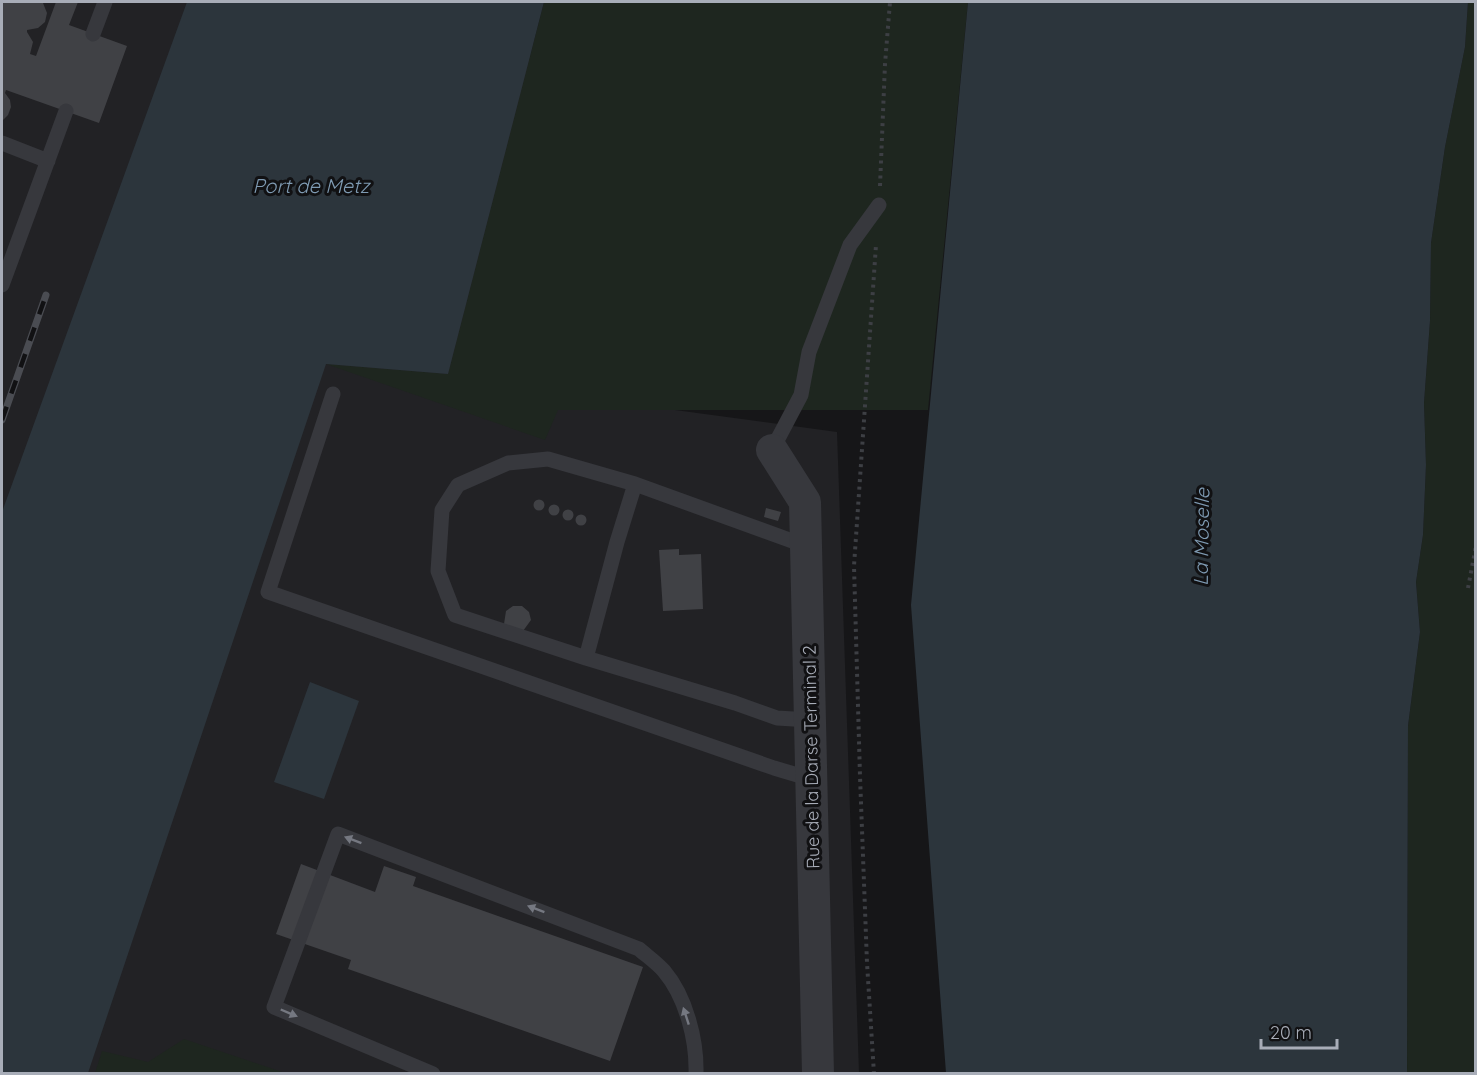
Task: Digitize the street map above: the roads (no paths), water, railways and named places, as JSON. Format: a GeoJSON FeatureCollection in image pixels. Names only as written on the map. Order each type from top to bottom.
{"type":"FeatureCollection","features":[{"type":"Feature","properties":{"kind":"street","name":"Rue de la Darse Terminal 2"},"geometry":{"type":"LineString","coordinates":[[772,450],[805,502],[818,1074]]}},
{"type":"Feature","properties":{"kind":"lane"},"geometry":{"type":"LineString","coordinates":[[93,34],[105,2]]}},
{"type":"Feature","properties":{"kind":"lane"},"geometry":{"type":"LineString","coordinates":[[2,285],[66,111]]}},
{"type":"Feature","properties":{"kind":"lane"},"geometry":{"type":"LineString","coordinates":[[2,143],[48,161]]}},
{"type":"Feature","properties":{"kind":"lane"},"geometry":{"type":"LineString","coordinates":[[772,450],[801,395],[809,352],[850,245],[879,206]]}},
{"type":"Feature","properties":{"kind":"lane"},"geometry":{"type":"LineString","coordinates":[[333,394],[268,592],[811,779]]}},
{"type":"Feature","properties":{"kind":"lane"},"geometry":{"type":"LineString","coordinates":[[806,546],[635,484],[548,459],[508,463],[458,485],[441,510],[438,571],[455,615],[777,718],[810,720]]}},
{"type":"Feature","properties":{"kind":"lane"},"geometry":{"type":"LineString","coordinates":[[586,658],[635,484]]}},
{"type":"Feature","properties":{"kind":"lane"},"geometry":{"type":"LineString","coordinates":[[433,1074],[274,1007],[338,834],[639,949],[664,971],[677,992],[692,1037],[696,1074]]}},
{"type":"Feature","properties":{"kind":"water","name":"Port de Metz"},"geometry":{"type":"Polygon","coordinates":[[[187,2],[544,2],[448,374],[326,364],[88,1073],[2,1073],[2,512],[187,2]]]}},
{"type":"Feature","properties":{"kind":"water","name":"La Moselle"},"geometry":{"type":"Polygon","coordinates":[[[968,2],[1468,2],[1465,47],[1445,147],[1431,243],[1430,321],[1424,403],[1426,465],[1423,535],[1416,582],[1420,632],[1408,726],[1407,1073],[946,1073],[911,605],[968,2]]]}},
{"type":"Feature","properties":{"kind":"water"},"geometry":{"type":"Polygon","coordinates":[[[310,682],[359,701],[324,799],[274,782],[310,682]]]}},
{"type":"Feature","properties":{"kind":"railway"},"geometry":{"type":"LineString","coordinates":[[2,420],[46,295]]}}]}
